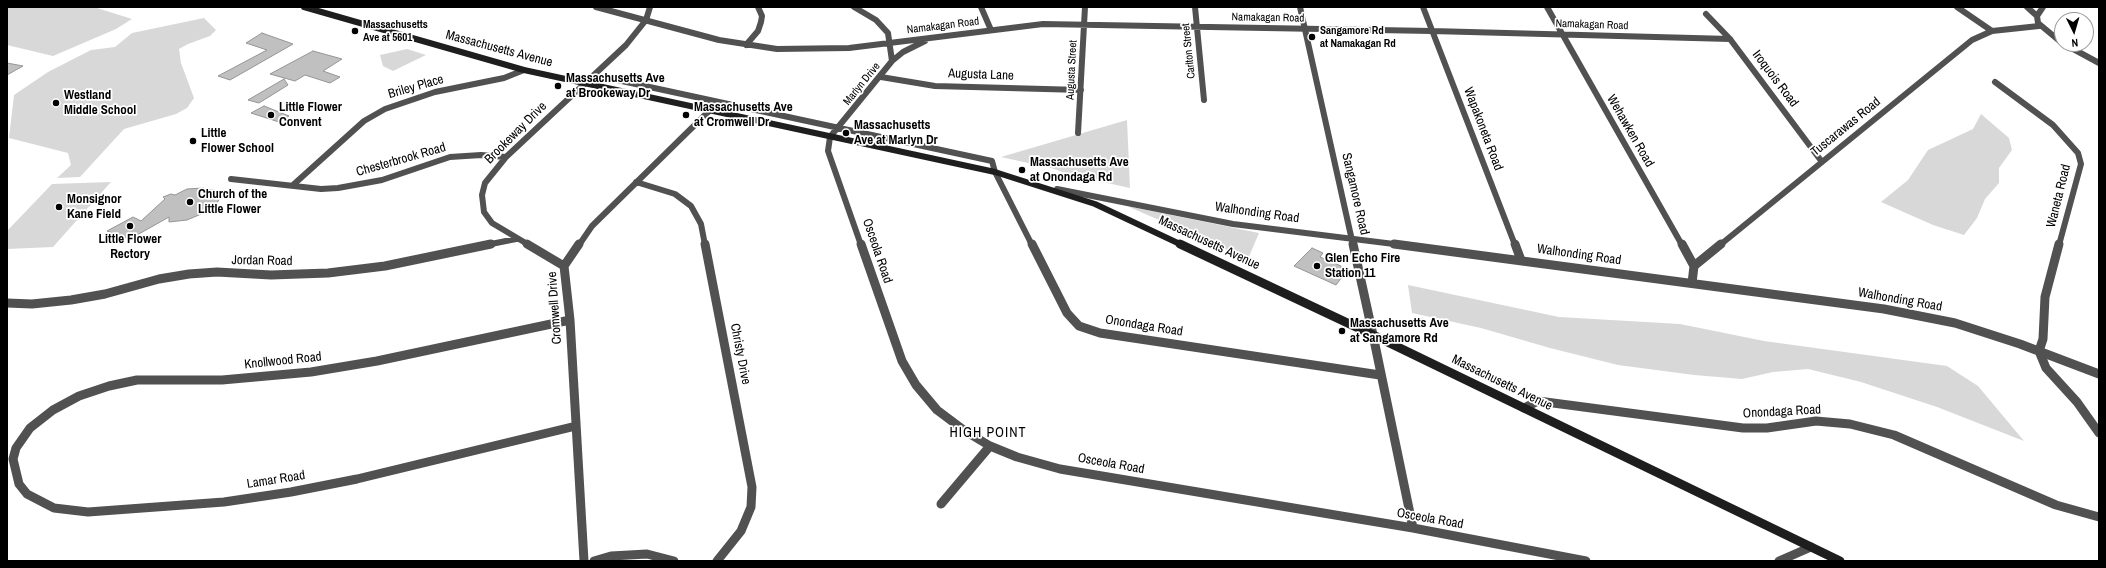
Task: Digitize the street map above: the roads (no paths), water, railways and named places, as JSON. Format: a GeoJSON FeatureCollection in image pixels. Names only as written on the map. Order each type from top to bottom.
{"type":"FeatureCollection","features":[{"type":"Feature","properties":{"kind":"main road","name":"Massachusetts Avenue"},"geometry":{"type":"LineString","coordinates":[[304,7],[524,70],[995,172],[1095,204],[1373,335],[1840,561]]}},
{"type":"Feature","properties":{"kind":"street","name":"Namakagan Road"},"geometry":{"type":"LineString","coordinates":[[596,7],[746,45],[815,50],[890,43],[1043,24],[1432,30],[1730,39]]}},
{"type":"Feature","properties":{"kind":"street","name":"Brookeway Drive"},"geometry":{"type":"LineString","coordinates":[[564,266],[492,223],[484,212],[483,206],[485,183],[506,158],[626,45],[646,20],[650,7]]}},
{"type":"Feature","properties":{"kind":"street"},"geometry":{"type":"LineString","coordinates":[[746,45],[758,31],[761,22],[762,16],[758,7]]}},
{"type":"Feature","properties":{"kind":"street","name":"Marlyn Drive"},"geometry":{"type":"LineString","coordinates":[[830,137],[881,77],[892,61],[888,33],[876,20],[854,7]]}},
{"type":"Feature","properties":{"kind":"street"},"geometry":{"type":"LineString","coordinates":[[981,7],[991,30]]}},
{"type":"Feature","properties":{"kind":"street","name":"Augusta Street"},"geometry":{"type":"LineString","coordinates":[[1078,133],[1082,90],[1085,24],[1084,7]]}},
{"type":"Feature","properties":{"kind":"street","name":"Carlton Street"},"geometry":{"type":"LineString","coordinates":[[1195,7],[1204,100]]}},
{"type":"Feature","properties":{"kind":"street","name":"Sangamore Road"},"geometry":{"type":"LineString","coordinates":[[1300,7],[1373,335],[1380,375],[1413,528]]}},
{"type":"Feature","properties":{"kind":"street","name":"Wapakoneta Road"},"geometry":{"type":"LineString","coordinates":[[1423,7],[1521,260]]}},
{"type":"Feature","properties":{"kind":"street","name":"Wehawken Road"},"geometry":{"type":"LineString","coordinates":[[1547,7],[1694,266]]}},
{"type":"Feature","properties":{"kind":"street"},"geometry":{"type":"LineString","coordinates":[[1957,7],[1992,31]]}},
{"type":"Feature","properties":{"kind":"street"},"geometry":{"type":"LineString","coordinates":[[2028,7],[2037,16],[2039,26],[2054,37]]}},
{"type":"Feature","properties":{"kind":"street"},"geometry":{"type":"LineString","coordinates":[[2037,16],[2043,7]]}},
{"type":"Feature","properties":{"kind":"street","name":"Iroquois Road"},"geometry":{"type":"LineString","coordinates":[[1706,14],[1730,39],[1822,162]]}},
{"type":"Feature","properties":{"kind":"street","name":"Tuscarawas Road"},"geometry":{"type":"LineString","coordinates":[[1694,266],[1972,40],[1992,31],[2039,26]]}},
{"type":"Feature","properties":{"kind":"street"},"geometry":{"type":"LineString","coordinates":[[892,61],[903,52],[933,37]]}},
{"type":"Feature","properties":{"kind":"street"},"geometry":{"type":"LineString","coordinates":[[2078,52],[2099,63]]}},
{"type":"Feature","properties":{"kind":"street","name":"Briley Place"},"geometry":{"type":"LineString","coordinates":[[293,185],[364,121],[385,109],[404,101],[435,92],[504,78],[524,70]]}},
{"type":"Feature","properties":{"kind":"street"},"geometry":{"type":"LineString","coordinates":[[594,75],[992,161],[995,172]]}},
{"type":"Feature","properties":{"kind":"street","name":"Augusta Lane"},"geometry":{"type":"LineString","coordinates":[[881,77],[935,86],[1082,90]]}},
{"type":"Feature","properties":{"kind":"street","name":"Waneta Road"},"geometry":{"type":"LineString","coordinates":[[1995,82],[2053,125],[2078,153],[2081,164],[2046,297],[2043,339],[2039,351]]}},
{"type":"Feature","properties":{"kind":"street","name":"Cromwell Drive"},"geometry":{"type":"LineString","coordinates":[[584,561],[570,320],[564,266],[592,226],[709,111]]}},
{"type":"Feature","properties":{"kind":"street","name":"Osceola Road"},"geometry":{"type":"LineString","coordinates":[[830,137],[828,151],[902,361],[916,385],[937,410],[965,431],[990,446],[1017,457],[1060,468],[1413,528],[1554,558],[1586,561]]}},
{"type":"Feature","properties":{"kind":"street","name":"Chesterbrook Road"},"geometry":{"type":"LineString","coordinates":[[231,179],[321,189],[362,185],[382,180],[450,157],[481,155],[506,158]]}},
{"type":"Feature","properties":{"kind":"street","name":"Onondaga Road"},"geometry":{"type":"LineString","coordinates":[[995,172],[1067,313],[1079,326],[1100,333],[1380,375]]}},
{"type":"Feature","properties":{"kind":"street","name":"Christy Drive"},"geometry":{"type":"LineString","coordinates":[[636,182],[675,194],[690,206],[698,216],[701,224],[752,487],[751,507],[741,531],[717,561]]}},
{"type":"Feature","properties":{"kind":"street","name":"Walhonding Road"},"geometry":{"type":"LineString","coordinates":[[1048,188],[1233,224],[1521,260],[1884,309],[1962,325],[2039,351],[2099,374]]}},
{"type":"Feature","properties":{"kind":"street","name":"Jordan Road"},"geometry":{"type":"LineString","coordinates":[[7,303],[32,304],[71,300],[105,294],[159,278],[189,274],[217,272],[271,275],[328,273],[378,267],[516,238]]}},
{"type":"Feature","properties":{"kind":"street"},"geometry":{"type":"LineString","coordinates":[[1692,283],[1694,266]]}},
{"type":"Feature","properties":{"kind":"street","name":"Knollwood Road"},"geometry":{"type":"LineString","coordinates":[[16,448],[30,428],[52,410],[79,396],[108,386],[137,380],[222,380],[311,372],[376,362],[570,320]]}},
{"type":"Feature","properties":{"kind":"street"},"geometry":{"type":"LineString","coordinates":[[2039,351],[2046,368],[2077,402],[2099,433]]}},
{"type":"Feature","properties":{"kind":"street","name":"Onondaga Road"},"geometry":{"type":"LineString","coordinates":[[1524,408],[1538,401],[1743,428],[1766,428],[1816,421],[1850,424],[1894,435],[2056,505],[2099,517]]}},
{"type":"Feature","properties":{"kind":"street","name":"Lamar Road"},"geometry":{"type":"LineString","coordinates":[[16,448],[13,459],[19,484],[27,494],[54,508],[88,512],[224,502],[291,492],[357,479],[576,426]]}},
{"type":"Feature","properties":{"kind":"street"},"geometry":{"type":"LineString","coordinates":[[941,504],[990,446]]}},
{"type":"Feature","properties":{"kind":"street"},"geometry":{"type":"LineString","coordinates":[[1780,561],[1811,547]]}},
{"type":"Feature","properties":{"kind":"street"},"geometry":{"type":"LineString","coordinates":[[594,561],[611,556],[647,554],[674,561]]}},
{"type":"Feature","properties":{"kind":"place","name":"Massachusetts Ave at 5601"},"geometry":{"type":"Point","coordinates":[355,31]}},
{"type":"Feature","properties":{"kind":"place","name":"Sangamore Rd at Namakagan Rd"},"geometry":{"type":"Point","coordinates":[1312,37]}},
{"type":"Feature","properties":{"kind":"place","name":"Massachusetts Ave at Brookeway Dr"},"geometry":{"type":"Point","coordinates":[558,86]}},
{"type":"Feature","properties":{"kind":"place","name":"Westland Middle School"},"geometry":{"type":"Point","coordinates":[56,103]}},
{"type":"Feature","properties":{"kind":"place","name":"Little Flower Convent"},"geometry":{"type":"Point","coordinates":[271,115]}},
{"type":"Feature","properties":{"kind":"place","name":"Massachusetts Ave at Cromwell Dr"},"geometry":{"type":"Point","coordinates":[686,115]}},
{"type":"Feature","properties":{"kind":"place","name":"Massachusetts Ave at Marlyn Dr"},"geometry":{"type":"Point","coordinates":[846,133]}},
{"type":"Feature","properties":{"kind":"place","name":"Little Flower School"},"geometry":{"type":"Point","coordinates":[193,141]}},
{"type":"Feature","properties":{"kind":"place","name":"Massachusetts Ave at Onondaga Rd"},"geometry":{"type":"Point","coordinates":[1022,170]}},
{"type":"Feature","properties":{"kind":"place","name":"Church of the Little Flower"},"geometry":{"type":"Point","coordinates":[190,202]}},
{"type":"Feature","properties":{"kind":"place","name":"Monsignor Kane Field"},"geometry":{"type":"Point","coordinates":[59,207]}},
{"type":"Feature","properties":{"kind":"place","name":"Little Flower Rectory"},"geometry":{"type":"Point","coordinates":[130,226]}},
{"type":"Feature","properties":{"kind":"place","name":"Glen Echo Fire Station 11"},"geometry":{"type":"Point","coordinates":[1317,266]}},
{"type":"Feature","properties":{"kind":"place","name":"Massachusetts Ave at Sangamore Rd"},"geometry":{"type":"Point","coordinates":[1342,331]}},
{"type":"Feature","properties":{"kind":"district","name":"HIGH POINT"},"geometry":{"type":"Point","coordinates":[988,433]}}]}
